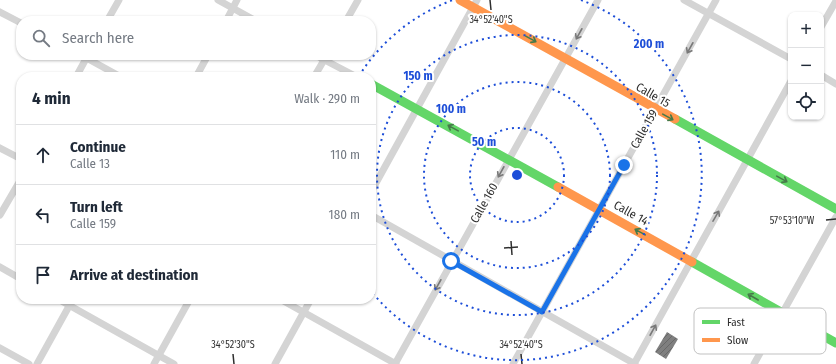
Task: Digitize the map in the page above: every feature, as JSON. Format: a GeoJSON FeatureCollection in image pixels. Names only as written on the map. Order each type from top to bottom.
{"type":"FeatureCollection","features":[{"type":"Feature","properties":{"kind":"street"},"geometry":{"type":"LineString","coordinates":[[110,16],[119,0]]}},
{"type":"Feature","properties":{"kind":"street"},"geometry":{"type":"LineString","coordinates":[[218,0],[247,16]]}},
{"type":"Feature","properties":{"kind":"street"},"geometry":{"type":"LineString","coordinates":[[229,16],[238,0]]}},
{"type":"Feature","properties":{"kind":"street"},"geometry":{"type":"LineString","coordinates":[[349,16],[358,0]]}},
{"type":"Feature","properties":{"kind":"street","name":"Calle 15"},"geometry":{"type":"LineString","coordinates":[[460,0],[475,4],[655,110],[836,209]]}},
{"type":"Feature","properties":{"kind":"street","name":"Calle 160"},"geometry":{"type":"LineString","coordinates":[[396,364],[451,261],[598,0]]}},
{"type":"Feature","properties":{"kind":"street"},"geometry":{"type":"LineString","coordinates":[[684,0],[788,57]]}},
{"type":"Feature","properties":{"kind":"street","name":"Calle 159"},"geometry":{"type":"LineString","coordinates":[[513,364],[716,0]]}},
{"type":"Feature","properties":{"kind":"street"},"geometry":{"type":"LineString","coordinates":[[824,22],[836,1]]}},
{"type":"Feature","properties":{"kind":"street"},"geometry":{"type":"LineString","coordinates":[[376,183],[475,4]]}},
{"type":"Feature","properties":{"kind":"street"},"geometry":{"type":"LineString","coordinates":[[0,12],[16,20]]}},
{"type":"Feature","properties":{"kind":"street"},"geometry":{"type":"LineString","coordinates":[[78,72],[83,60]]}},
{"type":"Feature","properties":{"kind":"street"},"geometry":{"type":"LineString","coordinates":[[92,60],[112,72]]}},
{"type":"Feature","properties":{"kind":"street"},"geometry":{"type":"LineString","coordinates":[[199,72],[205,60]]}},
{"type":"Feature","properties":{"kind":"street"},"geometry":{"type":"LineString","coordinates":[[317,72],[323,60]]}},
{"type":"Feature","properties":{"kind":"street"},"geometry":{"type":"LineString","coordinates":[[330,60],[349,72]]}},
{"type":"Feature","properties":{"kind":"street"},"geometry":{"type":"LineString","coordinates":[[824,78],[836,84]]}},
{"type":"Feature","properties":{"kind":"street"},"geometry":{"type":"LineString","coordinates":[[376,218],[634,364],[789,84]]}},
{"type":"Feature","properties":{"kind":"street","name":"Calle 14"},"geometry":{"type":"LineString","coordinates":[[376,87],[599,209],[772,308]]}},
{"type":"Feature","properties":{"kind":"street"},"geometry":{"type":"LineString","coordinates":[[0,148],[16,156]]}},
{"type":"Feature","properties":{"kind":"street"},"geometry":{"type":"LineString","coordinates":[[0,215],[16,188]]}},
{"type":"Feature","properties":{"kind":"street"},"geometry":{"type":"LineString","coordinates":[[785,308],[836,217]]}},
{"type":"Feature","properties":{"kind":"street"},"geometry":{"type":"LineString","coordinates":[[0,267],[16,276]]}},
{"type":"Feature","properties":{"kind":"street"},"geometry":{"type":"LineString","coordinates":[[37,364],[70,304]]}},
{"type":"Feature","properties":{"kind":"street"},"geometry":{"type":"LineString","coordinates":[[74,304],[174,364]]}},
{"type":"Feature","properties":{"kind":"street"},"geometry":{"type":"LineString","coordinates":[[154,364],[187,304]]}},
{"type":"Feature","properties":{"kind":"street"},"geometry":{"type":"LineString","coordinates":[[289,304],[396,364]]}},
{"type":"Feature","properties":{"kind":"street"},"geometry":{"type":"LineString","coordinates":[[275,364],[308,304]]}},
{"type":"Feature","properties":{"kind":"street","name":"Calle 14"},"geometry":{"type":"LineString","coordinates":[[826,337],[836,342]]}},
{"type":"Feature","properties":{"kind":"street"},"geometry":{"type":"LineString","coordinates":[[0,348],[30,364]]}},
{"type":"Feature","properties":{"kind":"street"},"geometry":{"type":"LineString","coordinates":[[754,364],[760,354]]}},
{"type":"Feature","properties":{"kind":"building"},"geometry":{"type":"Polygon","coordinates":[[[667,332],[678,339],[666,359],[655,352],[667,332]]]}},
{"type":"Feature","properties":{"kind":"traffic: fast"},"geometry":{"type":"LineString","coordinates":[[376,87],[558,187]]}},
{"type":"Feature","properties":{"kind":"traffic: fast"},"geometry":{"type":"LineString","coordinates":[[675,119],[836,209]]}},
{"type":"Feature","properties":{"kind":"traffic: fast"},"geometry":{"type":"LineString","coordinates":[[692,262],[774,308]]}},
{"type":"Feature","properties":{"kind":"traffic: fast"},"geometry":{"type":"LineString","coordinates":[[826,337],[836,343]]}},
{"type":"Feature","properties":{"kind":"traffic: slow"},"geometry":{"type":"LineString","coordinates":[[460,0],[675,119]]}},
{"type":"Feature","properties":{"kind":"traffic: slow"},"geometry":{"type":"LineString","coordinates":[[558,187],[692,262]]}},
{"type":"Feature","properties":{"kind":"route"},"geometry":{"type":"LineString","coordinates":[[451,261],[542,312],[624,165]]}}]}
